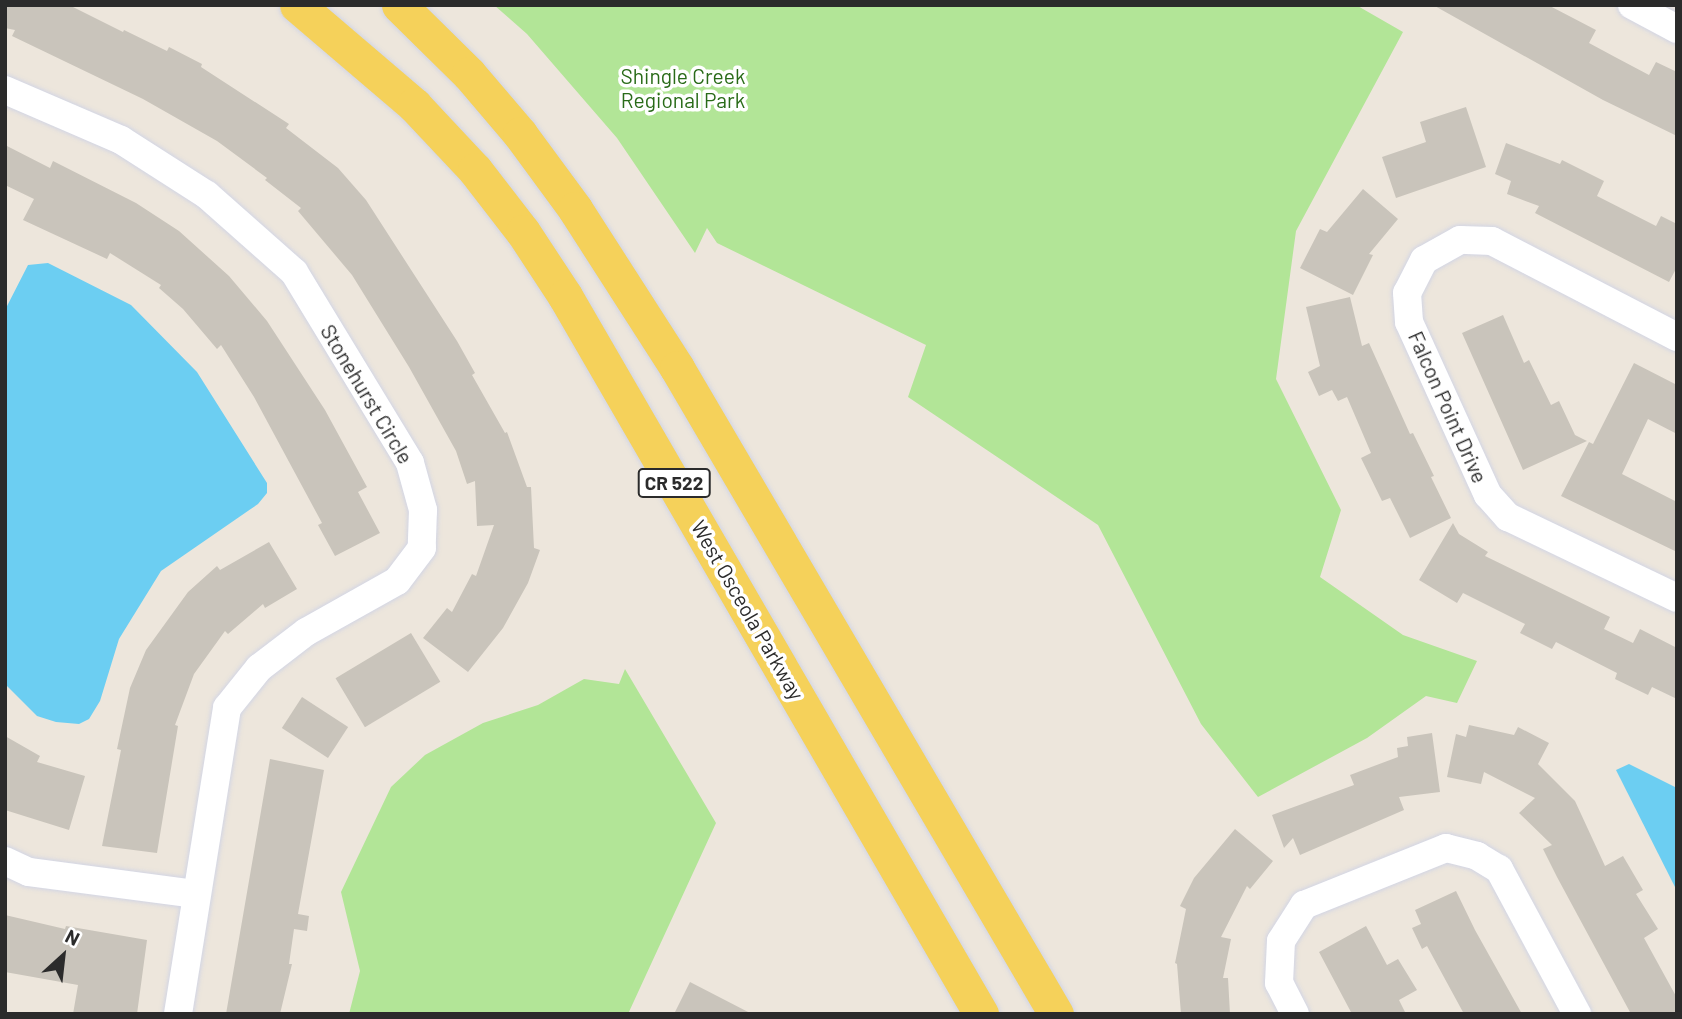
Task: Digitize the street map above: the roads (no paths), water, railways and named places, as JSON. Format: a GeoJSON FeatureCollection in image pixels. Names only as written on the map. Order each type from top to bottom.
{"type":"FeatureCollection","features":[{"type":"Feature","properties":{"kind":"main road","name":"West Osceola Parkway"},"geometry":{"type":"LineString","coordinates":[[297,5],[414,105],[475,170],[523,232],[565,296],[981,1014]]}},
{"type":"Feature","properties":{"kind":"main road","name":"CR 522"},"geometry":{"type":"LineString","coordinates":[[399,5],[469,74],[520,134],[575,209],[677,368],[1056,1014]]}},
{"type":"Feature","properties":{"kind":"street"},"geometry":{"type":"LineString","coordinates":[[1632,5],[1677,29]]}},
{"type":"Feature","properties":{"kind":"street","name":"Stonehurst Circle"},"geometry":{"type":"LineString","coordinates":[[5,90],[131,146],[207,195],[294,272],[410,463],[423,510],[422,548],[397,581],[306,632],[259,668],[227,708],[195,894],[178,1014]]}},
{"type":"Feature","properties":{"kind":"street","name":"Falcon Point Drive"},"geometry":{"type":"LineString","coordinates":[[1677,337],[1492,240],[1460,240],[1424,260],[1407,293],[1409,322],[1488,495],[1508,517],[1677,598]]}},
{"type":"Feature","properties":{"kind":"street"},"geometry":{"type":"LineString","coordinates":[[1295,1014],[1279,983],[1281,941],[1304,905],[1446,848],[1477,856],[1499,869],[1577,1014]]}},
{"type":"Feature","properties":{"kind":"street"},"geometry":{"type":"LineString","coordinates":[[5,861],[29,872],[195,894]]}},
{"type":"Feature","properties":{"kind":"water"},"geometry":{"type":"Polygon","coordinates":[[[48,263],[131,305],[197,372],[267,483],[267,493],[258,504],[161,571],[119,639],[100,701],[89,719],[79,724],[56,722],[37,716],[5,684],[5,310],[28,265],[48,263]]]}},
{"type":"Feature","properties":{"kind":"water"},"geometry":{"type":"Polygon","coordinates":[[[1629,764],[1677,788],[1677,891],[1616,770],[1629,764]]]}},
{"type":"Feature","properties":{"kind":"park label","name":"Shingle Creek Regional Park"},"geometry":{"type":"Point","coordinates":[683,88]}}]}
